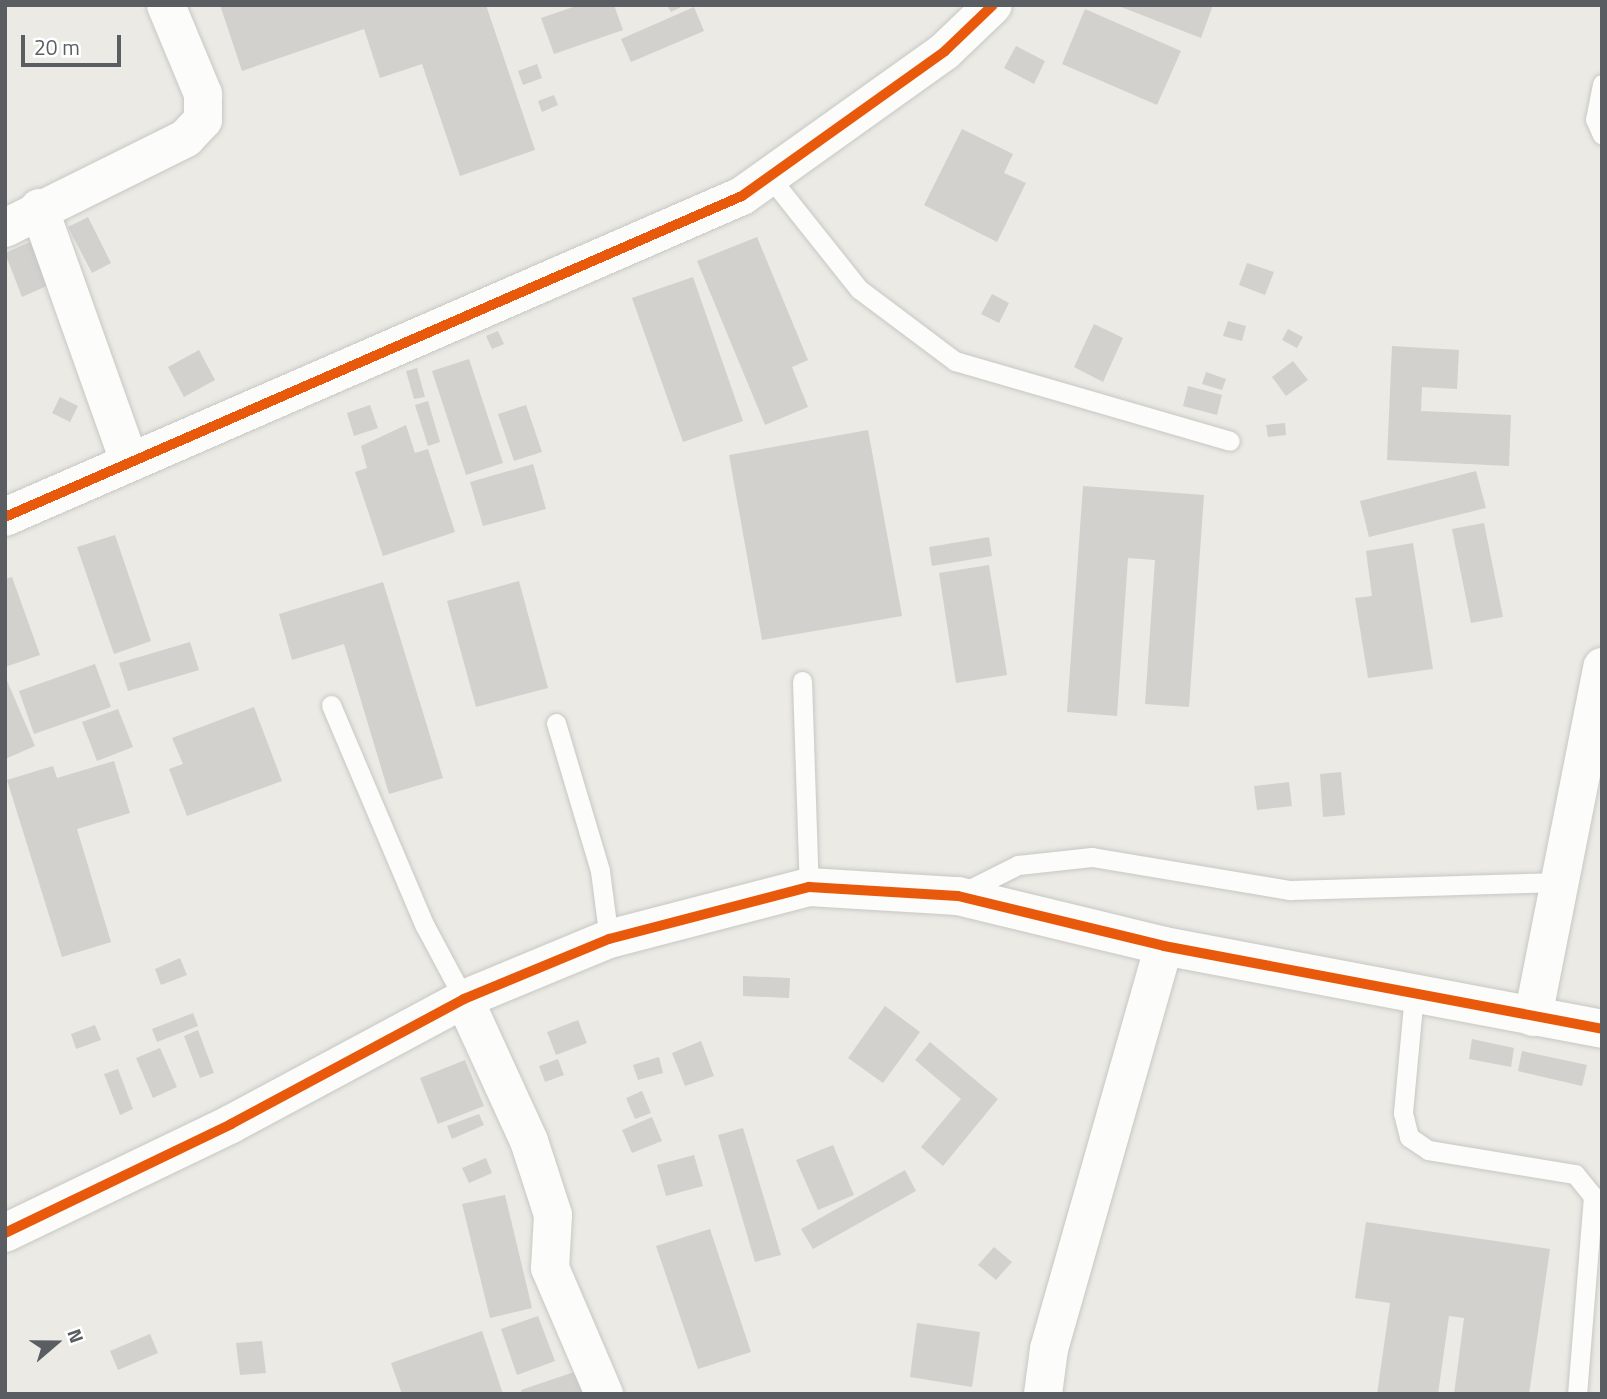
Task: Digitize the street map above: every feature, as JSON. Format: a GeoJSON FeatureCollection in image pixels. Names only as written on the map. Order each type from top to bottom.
{"type":"FeatureCollection","features":[{"type":"Feature","properties":{"kind":"street"},"geometry":{"type":"LineString","coordinates":[[5,228],[39,208],[186,138],[203,120],[203,94],[166,5]]}},
{"type":"Feature","properties":{"kind":"street"},"geometry":{"type":"LineString","coordinates":[[5,517],[742,196],[945,51],[993,5]]}},
{"type":"Feature","properties":{"kind":"street"},"geometry":{"type":"LineString","coordinates":[[39,208],[129,461]]}},
{"type":"Feature","properties":{"kind":"street"},"geometry":{"type":"LineString","coordinates":[[1533,1017],[1560,882],[1593,755],[1602,667]]}},
{"type":"Feature","properties":{"kind":"street"},"geometry":{"type":"LineString","coordinates":[[5,1233],[231,1124],[464,999],[609,939],[809,887],[958,895],[1164,946],[1602,1029]]}},
{"type":"Feature","properties":{"kind":"street"},"geometry":{"type":"LineString","coordinates":[[1043,1394],[1049,1349],[1164,946]]}},
{"type":"Feature","properties":{"kind":"street"},"geometry":{"type":"LineString","coordinates":[[464,999],[529,1141],[553,1215],[550,1268],[604,1394]]}},
{"type":"Feature","properties":{"kind":"lane"},"geometry":{"type":"LineString","coordinates":[[1602,84],[1595,118],[1602,135]]}},
{"type":"Feature","properties":{"kind":"lane"},"geometry":{"type":"LineString","coordinates":[[769,176],[859,289],[955,361],[1230,441]]}},
{"type":"Feature","properties":{"kind":"lane"},"geometry":{"type":"LineString","coordinates":[[802,681],[809,887]]}},
{"type":"Feature","properties":{"kind":"lane"},"geometry":{"type":"LineString","coordinates":[[331,705],[425,926],[464,999]]}},
{"type":"Feature","properties":{"kind":"lane"},"geometry":{"type":"LineString","coordinates":[[556,723],[600,871],[609,939]]}},
{"type":"Feature","properties":{"kind":"lane"},"geometry":{"type":"LineString","coordinates":[[958,895],[1018,865],[1092,857],[1290,890],[1560,882]]}},
{"type":"Feature","properties":{"kind":"lane"},"geometry":{"type":"LineString","coordinates":[[1414,994],[1403,1112],[1409,1137],[1428,1150],[1575,1174],[1593,1196],[1597,1242],[1577,1394]]}},
{"type":"Feature","properties":{"kind":"building"},"geometry":{"type":"Polygon","coordinates":[[[220,5],[486,5],[535,150],[460,176],[422,64],[380,78],[364,29],[242,71],[220,5]]]}},
{"type":"Feature","properties":{"kind":"building"},"geometry":{"type":"Polygon","coordinates":[[[579,5],[614,5],[623,30],[554,54],[541,18],[579,5]]]}},
{"type":"Feature","properties":{"kind":"building"},"geometry":{"type":"Polygon","coordinates":[[[667,5],[685,5],[671,12],[667,5]]]}},
{"type":"Feature","properties":{"kind":"building"},"geometry":{"type":"Polygon","coordinates":[[[1116,5],[1213,5],[1201,38],[1116,5]]]}},
{"type":"Feature","properties":{"kind":"building"},"geometry":{"type":"Polygon","coordinates":[[[694,7],[704,31],[631,62],[621,39],[694,7]]]}},
{"type":"Feature","properties":{"kind":"building"},"geometry":{"type":"Polygon","coordinates":[[[1085,9],[1181,51],[1157,105],[1062,64],[1085,9]]]}},
{"type":"Feature","properties":{"kind":"building"},"geometry":{"type":"Polygon","coordinates":[[[1016,46],[1045,61],[1034,84],[1004,68],[1016,46]]]}},
{"type":"Feature","properties":{"kind":"building"},"geometry":{"type":"Polygon","coordinates":[[[537,64],[542,78],[523,85],[518,71],[537,64]]]}},
{"type":"Feature","properties":{"kind":"building"},"geometry":{"type":"Polygon","coordinates":[[[554,95],[558,105],[542,112],[538,101],[554,95]]]}},
{"type":"Feature","properties":{"kind":"building"},"geometry":{"type":"Polygon","coordinates":[[[962,129],[1013,154],[1004,173],[1026,183],[997,242],[924,205],[962,129]]]}},
{"type":"Feature","properties":{"kind":"building"},"geometry":{"type":"Polygon","coordinates":[[[88,217],[111,263],[92,273],[68,227],[88,217]]]}},
{"type":"Feature","properties":{"kind":"building"},"geometry":{"type":"Polygon","coordinates":[[[757,237],[808,360],[792,367],[808,407],[765,425],[697,261],[757,237]]]}},
{"type":"Feature","properties":{"kind":"building"},"geometry":{"type":"Polygon","coordinates":[[[30,242],[60,280],[22,297],[5,253],[30,242]]]}},
{"type":"Feature","properties":{"kind":"building"},"geometry":{"type":"Polygon","coordinates":[[[1247,263],[1274,272],[1265,295],[1239,285],[1247,263]]]}},
{"type":"Feature","properties":{"kind":"building"},"geometry":{"type":"Polygon","coordinates":[[[693,277],[743,421],[683,442],[632,298],[693,277]]]}},
{"type":"Feature","properties":{"kind":"building"},"geometry":{"type":"Polygon","coordinates":[[[992,294],[1009,303],[999,323],[981,314],[992,294]]]}},
{"type":"Feature","properties":{"kind":"building"},"geometry":{"type":"Polygon","coordinates":[[[1228,321],[1246,326],[1242,341],[1223,336],[1228,321]]]}},
{"type":"Feature","properties":{"kind":"building"},"geometry":{"type":"Polygon","coordinates":[[[1094,324],[1123,338],[1103,382],[1074,367],[1094,324]]]}},
{"type":"Feature","properties":{"kind":"building"},"geometry":{"type":"Polygon","coordinates":[[[1288,329],[1303,337],[1297,348],[1282,340],[1288,329]]]}},
{"type":"Feature","properties":{"kind":"building"},"geometry":{"type":"Polygon","coordinates":[[[498,331],[504,344],[492,349],[486,336],[498,331]]]}},
{"type":"Feature","properties":{"kind":"building"},"geometry":{"type":"Polygon","coordinates":[[[1392,346],[1459,350],[1457,389],[1422,387],[1421,411],[1511,415],[1509,466],[1387,460],[1392,346]]]}},
{"type":"Feature","properties":{"kind":"building"},"geometry":{"type":"Polygon","coordinates":[[[199,350],[215,380],[184,397],[168,367],[199,350]]]}},
{"type":"Feature","properties":{"kind":"building"},"geometry":{"type":"Polygon","coordinates":[[[469,359],[503,463],[466,475],[432,371],[469,359]]]}},
{"type":"Feature","properties":{"kind":"building"},"geometry":{"type":"Polygon","coordinates":[[[1293,361],[1308,380],[1286,396],[1272,377],[1293,361]]]}},
{"type":"Feature","properties":{"kind":"building"},"geometry":{"type":"Polygon","coordinates":[[[417,368],[425,397],[414,399],[406,371],[417,368]]]}},
{"type":"Feature","properties":{"kind":"building"},"geometry":{"type":"Polygon","coordinates":[[[1206,372],[1226,379],[1222,390],[1202,384],[1206,372]]]}},
{"type":"Feature","properties":{"kind":"building"},"geometry":{"type":"Polygon","coordinates":[[[1188,386],[1222,395],[1217,415],[1183,406],[1188,386]]]}},
{"type":"Feature","properties":{"kind":"building"},"geometry":{"type":"Polygon","coordinates":[[[60,397],[78,406],[70,422],[52,413],[60,397]]]}},
{"type":"Feature","properties":{"kind":"building"},"geometry":{"type":"Polygon","coordinates":[[[428,401],[440,442],[428,446],[415,405],[428,401]]]}},
{"type":"Feature","properties":{"kind":"building"},"geometry":{"type":"Polygon","coordinates":[[[370,405],[378,428],[354,436],[347,413],[370,405]]]}},
{"type":"Feature","properties":{"kind":"building"},"geometry":{"type":"Polygon","coordinates":[[[526,405],[542,452],[514,461],[498,414],[526,405]]]}},
{"type":"Feature","properties":{"kind":"building"},"geometry":{"type":"Polygon","coordinates":[[[1285,423],[1286,435],[1268,437],[1266,425],[1285,423]]]}},
{"type":"Feature","properties":{"kind":"building"},"geometry":{"type":"Polygon","coordinates":[[[406,425],[415,453],[428,449],[455,532],[383,556],[355,472],[367,468],[361,446],[406,425]]]}},
{"type":"Feature","properties":{"kind":"building"},"geometry":{"type":"Polygon","coordinates":[[[868,430],[902,616],[762,640],[729,455],[868,430]]]}},
{"type":"Feature","properties":{"kind":"building"},"geometry":{"type":"Polygon","coordinates":[[[533,464],[546,509],[483,526],[470,482],[533,464]]]}},
{"type":"Feature","properties":{"kind":"building"},"geometry":{"type":"Polygon","coordinates":[[[1476,471],[1486,508],[1369,537],[1360,501],[1476,471]]]}},
{"type":"Feature","properties":{"kind":"building"},"geometry":{"type":"Polygon","coordinates":[[[1083,486],[1204,495],[1189,707],[1145,704],[1155,560],[1128,558],[1117,716],[1067,712],[1083,486]]]}},
{"type":"Feature","properties":{"kind":"building"},"geometry":{"type":"Polygon","coordinates":[[[1484,523],[1503,617],[1471,623],[1452,529],[1484,523]]]}},
{"type":"Feature","properties":{"kind":"building"},"geometry":{"type":"Polygon","coordinates":[[[115,535],[151,641],[114,654],[77,547],[115,535]]]}},
{"type":"Feature","properties":{"kind":"building"},"geometry":{"type":"Polygon","coordinates":[[[989,537],[992,556],[932,566],[929,547],[989,537]]]}},
{"type":"Feature","properties":{"kind":"building"},"geometry":{"type":"Polygon","coordinates":[[[1413,543],[1433,669],[1368,678],[1355,598],[1372,596],[1366,551],[1413,543]]]}},
{"type":"Feature","properties":{"kind":"building"},"geometry":{"type":"Polygon","coordinates":[[[989,565],[1007,675],[956,683],[939,573],[989,565]]]}},
{"type":"Feature","properties":{"kind":"building"},"geometry":{"type":"Polygon","coordinates":[[[12,577],[40,655],[5,667],[5,579],[12,577]]]}},
{"type":"Feature","properties":{"kind":"building"},"geometry":{"type":"Polygon","coordinates":[[[519,581],[548,688],[476,707],[447,601],[519,581]]]}},
{"type":"Feature","properties":{"kind":"building"},"geometry":{"type":"Polygon","coordinates":[[[383,582],[443,778],[389,794],[344,644],[292,660],[279,614],[383,582]]]}},
{"type":"Feature","properties":{"kind":"building"},"geometry":{"type":"Polygon","coordinates":[[[190,642],[199,670],[128,691],[119,663],[190,642]]]}},
{"type":"Feature","properties":{"kind":"building"},"geometry":{"type":"Polygon","coordinates":[[[95,664],[111,707],[34,734],[19,691],[95,664]]]}},
{"type":"Feature","properties":{"kind":"building"},"geometry":{"type":"Polygon","coordinates":[[[5,676],[35,746],[5,759],[5,676]]]}},
{"type":"Feature","properties":{"kind":"building"},"geometry":{"type":"Polygon","coordinates":[[[254,707],[282,781],[187,816],[169,769],[183,764],[172,738],[254,707]]]}},
{"type":"Feature","properties":{"kind":"building"},"geometry":{"type":"Polygon","coordinates":[[[118,709],[133,747],[97,761],[82,722],[118,709]]]}},
{"type":"Feature","properties":{"kind":"building"},"geometry":{"type":"Polygon","coordinates":[[[114,761],[130,813],[77,829],[111,942],[62,957],[7,780],[53,766],[57,778],[114,761]]]}},
{"type":"Feature","properties":{"kind":"building"},"geometry":{"type":"Polygon","coordinates":[[[1341,772],[1345,815],[1323,817],[1320,774],[1341,772]]]}},
{"type":"Feature","properties":{"kind":"building"},"geometry":{"type":"Polygon","coordinates":[[[1289,782],[1292,806],[1257,810],[1254,786],[1289,782]]]}},
{"type":"Feature","properties":{"kind":"building"},"geometry":{"type":"Polygon","coordinates":[[[180,958],[187,975],[161,985],[155,969],[180,958]]]}},
{"type":"Feature","properties":{"kind":"building"},"geometry":{"type":"Polygon","coordinates":[[[743,976],[790,978],[789,998],[743,996],[743,976]]]}},
{"type":"Feature","properties":{"kind":"building"},"geometry":{"type":"Polygon","coordinates":[[[885,1006],[920,1032],[883,1083],[848,1058],[885,1006]]]}},
{"type":"Feature","properties":{"kind":"building"},"geometry":{"type":"Polygon","coordinates":[[[193,1013],[198,1026],[157,1042],[152,1029],[193,1013]]]}},
{"type":"Feature","properties":{"kind":"building"},"geometry":{"type":"Polygon","coordinates":[[[578,1020],[587,1043],[556,1055],[547,1032],[578,1020]]]}},
{"type":"Feature","properties":{"kind":"building"},"geometry":{"type":"Polygon","coordinates":[[[95,1025],[101,1040],[76,1049],[71,1034],[95,1025]]]}},
{"type":"Feature","properties":{"kind":"building"},"geometry":{"type":"Polygon","coordinates":[[[198,1030],[214,1073],[200,1078],[184,1036],[198,1030]]]}},
{"type":"Feature","properties":{"kind":"building"},"geometry":{"type":"Polygon","coordinates":[[[1472,1039],[1514,1048],[1511,1067],[1469,1059],[1472,1039]]]}},
{"type":"Feature","properties":{"kind":"building"},"geometry":{"type":"Polygon","coordinates":[[[701,1041],[714,1076],[685,1086],[672,1053],[701,1041]]]}},
{"type":"Feature","properties":{"kind":"building"},"geometry":{"type":"Polygon","coordinates":[[[930,1042],[998,1099],[943,1166],[921,1147],[961,1099],[915,1060],[930,1042]]]}},
{"type":"Feature","properties":{"kind":"building"},"geometry":{"type":"Polygon","coordinates":[[[160,1048],[177,1087],[153,1098],[136,1058],[160,1048]]]}},
{"type":"Feature","properties":{"kind":"building"},"geometry":{"type":"Polygon","coordinates":[[[1522,1051],[1587,1065],[1582,1086],[1518,1071],[1522,1051]]]}},
{"type":"Feature","properties":{"kind":"building"},"geometry":{"type":"Polygon","coordinates":[[[659,1057],[663,1073],[638,1080],[633,1065],[659,1057]]]}},
{"type":"Feature","properties":{"kind":"building"},"geometry":{"type":"Polygon","coordinates":[[[558,1059],[564,1075],[545,1082],[539,1066],[558,1059]]]}},
{"type":"Feature","properties":{"kind":"building"},"geometry":{"type":"Polygon","coordinates":[[[465,1060],[484,1106],[438,1124],[420,1078],[465,1060]]]}},
{"type":"Feature","properties":{"kind":"building"},"geometry":{"type":"Polygon","coordinates":[[[118,1069],[133,1109],[120,1115],[104,1074],[118,1069]]]}},
{"type":"Feature","properties":{"kind":"building"},"geometry":{"type":"Polygon","coordinates":[[[642,1091],[651,1113],[635,1119],[626,1098],[642,1091]]]}},
{"type":"Feature","properties":{"kind":"building"},"geometry":{"type":"Polygon","coordinates":[[[479,1114],[484,1125],[452,1139],[447,1126],[479,1114]]]}},
{"type":"Feature","properties":{"kind":"building"},"geometry":{"type":"Polygon","coordinates":[[[652,1117],[662,1141],[632,1153],[622,1130],[652,1117]]]}},
{"type":"Feature","properties":{"kind":"building"},"geometry":{"type":"Polygon","coordinates":[[[743,1128],[781,1255],[755,1262],[718,1135],[743,1128]]]}},
{"type":"Feature","properties":{"kind":"building"},"geometry":{"type":"Polygon","coordinates":[[[833,1145],[854,1195],[818,1210],[796,1160],[833,1145]]]}},
{"type":"Feature","properties":{"kind":"building"},"geometry":{"type":"Polygon","coordinates":[[[694,1155],[703,1186],[666,1196],[657,1165],[694,1155]]]}},
{"type":"Feature","properties":{"kind":"building"},"geometry":{"type":"Polygon","coordinates":[[[486,1158],[492,1173],[469,1183],[462,1168],[486,1158]]]}},
{"type":"Feature","properties":{"kind":"building"},"geometry":{"type":"Polygon","coordinates":[[[905,1170],[916,1191],[813,1249],[801,1229],[905,1170]]]}},
{"type":"Feature","properties":{"kind":"building"},"geometry":{"type":"Polygon","coordinates":[[[505,1195],[532,1308],[490,1318],[462,1204],[505,1195]]]}},
{"type":"Feature","properties":{"kind":"building"},"geometry":{"type":"Polygon","coordinates":[[[1366,1222],[1550,1249],[1529,1394],[1454,1394],[1464,1318],[1449,1316],[1438,1394],[1377,1394],[1390,1303],[1355,1298],[1366,1222]]]}},
{"type":"Feature","properties":{"kind":"building"},"geometry":{"type":"Polygon","coordinates":[[[710,1229],[751,1352],[698,1369],[656,1246],[710,1229]]]}},
{"type":"Feature","properties":{"kind":"building"},"geometry":{"type":"Polygon","coordinates":[[[994,1247],[1012,1262],[996,1280],[978,1265],[994,1247]]]}},
{"type":"Feature","properties":{"kind":"building"},"geometry":{"type":"Polygon","coordinates":[[[538,1316],[555,1361],[517,1375],[501,1329],[538,1316]]]}},
{"type":"Feature","properties":{"kind":"building"},"geometry":{"type":"Polygon","coordinates":[[[917,1323],[980,1332],[972,1387],[910,1377],[917,1323]]]}},
{"type":"Feature","properties":{"kind":"building"},"geometry":{"type":"Polygon","coordinates":[[[482,1331],[503,1394],[402,1394],[391,1363],[482,1331]]]}},
{"type":"Feature","properties":{"kind":"building"},"geometry":{"type":"Polygon","coordinates":[[[150,1334],[158,1353],[118,1370],[110,1351],[150,1334]]]}},
{"type":"Feature","properties":{"kind":"building"},"geometry":{"type":"Polygon","coordinates":[[[262,1341],[266,1373],[240,1375],[236,1343],[262,1341]]]}},
{"type":"Feature","properties":{"kind":"building"},"geometry":{"type":"Polygon","coordinates":[[[580,1370],[589,1394],[522,1394],[521,1390],[580,1370]]]}},
{"type":"Feature","properties":{"kind":"cycle path"},"geometry":{"type":"LineString","coordinates":[[5,517],[742,196],[945,51],[993,5]]}},
{"type":"Feature","properties":{"kind":"cycle path"},"geometry":{"type":"LineString","coordinates":[[5,1233],[231,1124],[464,999],[609,939],[809,887],[958,896],[1164,946],[1602,1029]]}}]}
